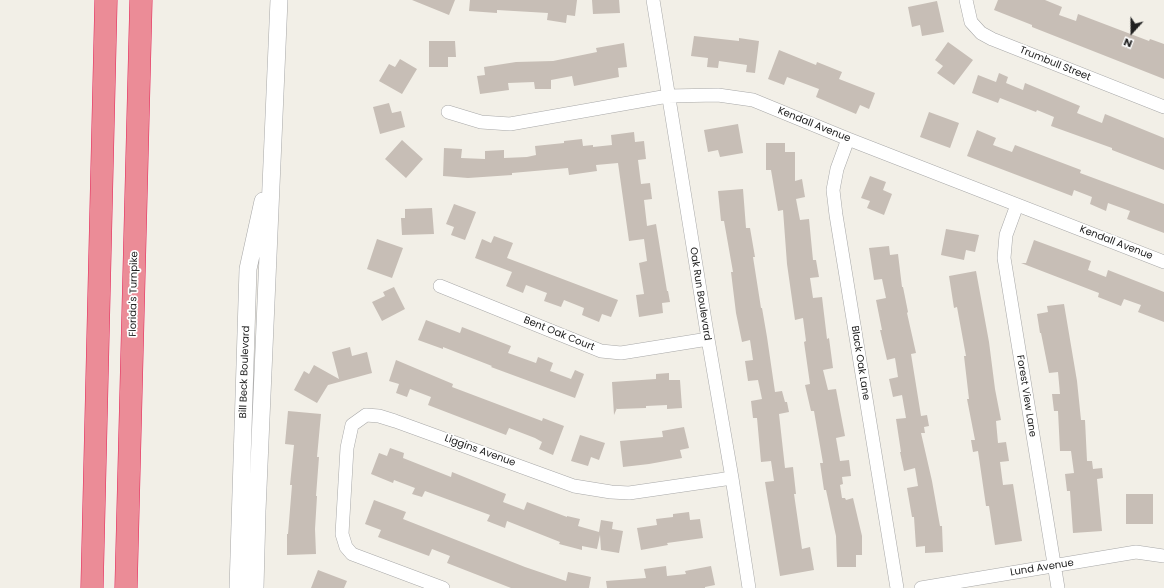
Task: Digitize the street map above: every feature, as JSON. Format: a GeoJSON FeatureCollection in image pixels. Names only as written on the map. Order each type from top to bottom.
{"type":"FeatureCollection","features":[{"type":"Feature","properties":{"kind":"highway"},"geometry":{"type":"LineString","coordinates":[[92,588],[106,0]]}},
{"type":"Feature","properties":{"kind":"highway","name":"Florida's Turnpike"},"geometry":{"type":"LineString","coordinates":[[126,588],[141,0]]}},
{"type":"Feature","properties":{"kind":"street","name":"Bill Beck Boulevard"},"geometry":{"type":"LineString","coordinates":[[255,588],[257,503],[280,0]]}},
{"type":"Feature","properties":{"kind":"street","name":"Oak Run Boulevard"},"geometry":{"type":"LineString","coordinates":[[653,0],[749,588]]}},
{"type":"Feature","properties":{"kind":"street","name":"Trumbull Street"},"geometry":{"type":"LineString","coordinates":[[966,0],[971,22],[981,33],[992,40],[1164,107]]}},
{"type":"Feature","properties":{"kind":"street","name":"Kendall Avenue"},"geometry":{"type":"LineString","coordinates":[[448,112],[481,122],[510,124],[668,96],[718,94],[753,100],[848,139],[1164,262]]}},
{"type":"Feature","properties":{"kind":"street","name":"Black Oak Lane"},"geometry":{"type":"LineString","coordinates":[[848,139],[837,169],[833,190],[897,588]]}},
{"type":"Feature","properties":{"kind":"street","name":"Bill Beck Boulevard"},"geometry":{"type":"LineString","coordinates":[[238,588],[248,269],[273,158]]}},
{"type":"Feature","properties":{"kind":"street","name":"Forest View Lane"},"geometry":{"type":"LineString","coordinates":[[1017,205],[1006,235],[1004,258],[1058,588]]}},
{"type":"Feature","properties":{"kind":"street","name":"Bent Oak Court"},"geometry":{"type":"LineString","coordinates":[[440,286],[601,351],[621,353],[708,339]]}},
{"type":"Feature","properties":{"kind":"street","name":"Liggins Avenue"},"geometry":{"type":"LineString","coordinates":[[443,588],[352,554],[346,547],[342,534],[347,448],[352,425],[366,415],[379,416],[396,421],[574,486],[629,494],[732,478]]}},
{"type":"Feature","properties":{"kind":"street","name":"Lund Avenue"},"geometry":{"type":"LineString","coordinates":[[921,588],[1136,552],[1164,556]]}},
{"type":"Feature","properties":{"kind":"building"},"geometry":{"type":"Polygon","coordinates":[[[412,0],[455,0],[449,15],[412,0]]]}},
{"type":"Feature","properties":{"kind":"building"},"geometry":{"type":"Polygon","coordinates":[[[470,0],[577,0],[575,16],[567,15],[566,23],[547,20],[548,13],[497,10],[497,13],[469,11],[470,0]]]}},
{"type":"Feature","properties":{"kind":"building"},"geometry":{"type":"Polygon","coordinates":[[[592,0],[619,0],[620,13],[593,14],[592,0]]]}},
{"type":"Feature","properties":{"kind":"building"},"geometry":{"type":"Polygon","coordinates":[[[998,0],[1045,0],[1062,7],[1059,15],[1076,21],[1078,14],[1149,41],[1150,39],[1164,44],[1164,79],[1032,27],[1032,25],[994,10],[998,0]]]}},
{"type":"Feature","properties":{"kind":"building"},"geometry":{"type":"Polygon","coordinates":[[[937,1],[944,32],[922,36],[920,25],[912,27],[908,7],[937,1]]]}},
{"type":"Feature","properties":{"kind":"building"},"geometry":{"type":"Polygon","coordinates":[[[694,36],[739,41],[739,38],[759,41],[755,73],[746,72],[747,65],[719,61],[718,68],[707,67],[708,58],[691,56],[694,36]]]}},
{"type":"Feature","properties":{"kind":"building"},"geometry":{"type":"Polygon","coordinates":[[[429,41],[455,41],[456,57],[448,57],[448,67],[429,67],[429,41]]]}},
{"type":"Feature","properties":{"kind":"building"},"geometry":{"type":"Polygon","coordinates":[[[948,42],[973,60],[954,85],[937,73],[943,66],[935,60],[948,42]]]}},
{"type":"Feature","properties":{"kind":"building"},"geometry":{"type":"Polygon","coordinates":[[[624,43],[627,67],[618,68],[619,77],[574,86],[572,76],[551,80],[551,89],[535,89],[534,82],[508,83],[509,90],[480,94],[477,76],[485,75],[484,67],[516,62],[553,61],[597,52],[596,48],[624,43]]]}},
{"type":"Feature","properties":{"kind":"building"},"geometry":{"type":"Polygon","coordinates":[[[779,50],[816,65],[817,62],[842,72],[839,79],[875,93],[869,109],[860,105],[856,114],[816,97],[819,89],[787,77],[784,85],[768,79],[779,50]]]}},
{"type":"Feature","properties":{"kind":"building"},"geometry":{"type":"Polygon","coordinates":[[[400,59],[417,69],[402,94],[379,81],[389,64],[395,67],[400,59]]]}},
{"type":"Feature","properties":{"kind":"building"},"geometry":{"type":"Polygon","coordinates":[[[999,73],[1008,77],[1006,83],[1023,90],[1025,83],[1080,106],[1077,113],[1102,123],[1105,114],[1164,138],[1164,170],[1112,150],[1112,148],[1051,126],[1054,117],[1037,110],[1036,112],[1000,98],[998,103],[972,93],[978,75],[996,82],[999,73]]]}},
{"type":"Feature","properties":{"kind":"building"},"geometry":{"type":"Polygon","coordinates":[[[389,103],[392,113],[401,111],[405,127],[380,134],[373,107],[389,103]]]}},
{"type":"Feature","properties":{"kind":"building"},"geometry":{"type":"Polygon","coordinates":[[[929,112],[959,123],[950,148],[920,137],[929,112]]]}},
{"type":"Feature","properties":{"kind":"building"},"geometry":{"type":"Polygon","coordinates":[[[738,124],[743,153],[720,157],[718,150],[708,152],[704,130],[738,124]]]}},
{"type":"Feature","properties":{"kind":"building"},"geometry":{"type":"Polygon","coordinates":[[[977,130],[996,138],[993,145],[1012,152],[1015,145],[1081,170],[1080,173],[1164,204],[1164,233],[1127,219],[1130,211],[1108,203],[1106,211],[1090,204],[1092,197],[1074,190],[1072,196],[967,156],[977,130]]]}},
{"type":"Feature","properties":{"kind":"building"},"geometry":{"type":"Polygon","coordinates":[[[634,132],[635,142],[644,141],[646,159],[638,160],[641,184],[650,183],[652,199],[644,200],[647,226],[656,224],[670,302],[662,303],[663,313],[639,317],[636,295],[644,294],[639,263],[647,261],[644,239],[629,241],[618,163],[596,165],[597,171],[569,175],[568,168],[512,173],[512,175],[468,178],[443,176],[444,148],[462,149],[461,158],[485,159],[485,151],[504,150],[504,158],[527,157],[536,155],[535,146],[564,143],[564,141],[582,139],[583,146],[593,145],[593,147],[612,145],[611,135],[634,132]]]}},
{"type":"Feature","properties":{"kind":"building"},"geometry":{"type":"Polygon","coordinates":[[[402,140],[423,159],[406,178],[385,159],[402,140]]]}},
{"type":"Feature","properties":{"kind":"building"},"geometry":{"type":"Polygon","coordinates":[[[766,143],[785,143],[785,152],[795,152],[795,181],[802,179],[805,197],[796,199],[800,220],[809,219],[813,260],[816,260],[819,277],[810,278],[813,298],[822,297],[827,339],[829,338],[833,368],[823,370],[828,390],[836,389],[845,436],[836,438],[840,461],[849,460],[851,476],[842,477],[843,484],[840,485],[842,498],[845,498],[846,500],[853,498],[862,536],[862,555],[856,555],[856,567],[837,567],[836,536],[826,490],[824,490],[820,463],[823,463],[814,411],[811,411],[805,385],[810,384],[804,342],[806,341],[803,318],[795,320],[787,264],[783,210],[778,211],[771,170],[766,170],[766,143]]]}},
{"type":"Feature","properties":{"kind":"building"},"geometry":{"type":"Polygon","coordinates":[[[870,176],[886,182],[883,190],[892,194],[884,215],[867,208],[870,201],[861,198],[870,176]]]}},
{"type":"Feature","properties":{"kind":"building"},"geometry":{"type":"Polygon","coordinates":[[[743,189],[746,228],[750,228],[755,257],[753,257],[775,392],[782,391],[785,402],[787,402],[789,412],[779,414],[785,468],[793,467],[796,494],[794,494],[802,549],[810,547],[814,570],[780,576],[765,482],[774,481],[771,461],[761,462],[757,418],[753,418],[751,401],[762,399],[758,380],[748,381],[745,361],[753,360],[750,340],[742,342],[736,313],[731,272],[733,272],[724,221],[721,221],[718,191],[743,189]]]}},
{"type":"Feature","properties":{"kind":"building"},"geometry":{"type":"Polygon","coordinates":[[[454,204],[476,212],[465,240],[451,235],[454,227],[446,224],[454,204]]]}},
{"type":"Feature","properties":{"kind":"building"},"geometry":{"type":"Polygon","coordinates":[[[432,208],[434,234],[402,235],[401,218],[405,218],[405,209],[432,208]]]}},
{"type":"Feature","properties":{"kind":"building"},"geometry":{"type":"Polygon","coordinates":[[[946,229],[979,235],[975,252],[966,250],[964,260],[941,255],[946,229]]]}},
{"type":"Feature","properties":{"kind":"building"},"geometry":{"type":"Polygon","coordinates":[[[494,236],[513,243],[507,258],[618,300],[611,317],[602,314],[599,322],[582,315],[584,308],[564,300],[561,307],[544,301],[547,293],[526,285],[523,293],[506,286],[512,272],[475,258],[482,239],[491,243],[494,236]]]}},
{"type":"Feature","properties":{"kind":"building"},"geometry":{"type":"Polygon","coordinates":[[[377,239],[403,248],[392,278],[367,269],[377,239]]]}},
{"type":"Feature","properties":{"kind":"building"},"geometry":{"type":"Polygon","coordinates":[[[1034,240],[1091,261],[1088,270],[1106,277],[1108,270],[1164,292],[1164,322],[1138,312],[1141,305],[1124,299],[1121,306],[1098,297],[1099,293],[1021,263],[1026,263],[1034,240]]]}},
{"type":"Feature","properties":{"kind":"building"},"geometry":{"type":"Polygon","coordinates":[[[889,246],[890,255],[898,254],[902,287],[916,353],[911,354],[921,416],[927,415],[929,426],[924,427],[925,433],[921,433],[940,526],[942,526],[943,552],[925,553],[925,546],[916,547],[914,517],[912,517],[907,488],[918,486],[915,468],[904,471],[900,452],[896,419],[906,418],[902,395],[893,397],[889,379],[898,377],[895,358],[887,360],[880,330],[882,330],[876,300],[886,298],[882,279],[874,280],[869,248],[889,246]]]}},
{"type":"Feature","properties":{"kind":"building"},"geometry":{"type":"Polygon","coordinates":[[[976,271],[1001,420],[996,421],[998,443],[1006,442],[1009,461],[1000,462],[1003,485],[1013,484],[1022,541],[995,545],[989,506],[986,506],[978,451],[973,452],[971,440],[975,440],[967,399],[969,399],[964,356],[966,356],[957,307],[954,308],[949,276],[976,271]]]}},
{"type":"Feature","properties":{"kind":"building"},"geometry":{"type":"Polygon","coordinates":[[[394,287],[405,309],[382,321],[372,302],[385,296],[383,292],[394,287]]]}},
{"type":"Feature","properties":{"kind":"building"},"geometry":{"type":"Polygon","coordinates":[[[1064,304],[1077,381],[1081,420],[1085,420],[1087,461],[1092,461],[1093,469],[1102,468],[1103,478],[1097,479],[1102,531],[1073,533],[1070,491],[1067,491],[1065,474],[1074,473],[1071,451],[1060,451],[1058,411],[1054,411],[1052,394],[1060,394],[1058,372],[1049,373],[1037,314],[1048,312],[1047,306],[1064,304]]]}},
{"type":"Feature","properties":{"kind":"building"},"geometry":{"type":"Polygon","coordinates":[[[426,320],[460,333],[462,327],[511,346],[508,353],[536,363],[538,357],[553,363],[550,371],[571,379],[575,370],[584,374],[575,398],[491,367],[492,366],[443,347],[443,349],[418,340],[426,320]]]}},
{"type":"Feature","properties":{"kind":"building"},"geometry":{"type":"Polygon","coordinates":[[[350,347],[352,356],[367,352],[372,373],[328,385],[317,403],[294,390],[304,371],[309,374],[314,365],[339,379],[332,352],[350,347]]]}},
{"type":"Feature","properties":{"kind":"building"},"geometry":{"type":"Polygon","coordinates":[[[396,360],[453,384],[452,387],[542,421],[543,418],[564,426],[553,455],[539,449],[542,442],[535,438],[509,428],[506,435],[428,405],[431,397],[410,389],[407,397],[396,393],[399,384],[389,381],[396,360]]]}},
{"type":"Feature","properties":{"kind":"building"},"geometry":{"type":"Polygon","coordinates":[[[669,373],[669,380],[680,380],[682,408],[667,409],[667,405],[646,406],[646,408],[617,408],[614,415],[612,382],[656,379],[656,374],[669,373]]]}},
{"type":"Feature","properties":{"kind":"building"},"geometry":{"type":"Polygon","coordinates":[[[288,411],[321,414],[317,457],[319,457],[316,496],[316,554],[287,555],[287,534],[292,485],[290,485],[294,445],[285,444],[288,411]]]}},
{"type":"Feature","properties":{"kind":"building"},"geometry":{"type":"Polygon","coordinates":[[[684,427],[689,448],[680,450],[682,458],[623,467],[620,441],[663,437],[662,431],[684,427]]]}},
{"type":"Feature","properties":{"kind":"building"},"geometry":{"type":"Polygon","coordinates":[[[580,435],[605,443],[599,460],[591,457],[588,466],[571,461],[580,435]]]}},
{"type":"Feature","properties":{"kind":"building"},"geometry":{"type":"Polygon","coordinates":[[[390,448],[404,453],[403,458],[451,477],[452,472],[506,494],[503,502],[524,510],[527,502],[567,517],[580,519],[578,526],[599,532],[601,520],[613,522],[612,529],[623,531],[619,553],[601,550],[600,535],[597,549],[582,546],[582,550],[559,544],[560,542],[507,521],[505,528],[487,521],[490,515],[425,491],[422,497],[412,494],[415,488],[394,480],[393,483],[371,474],[379,453],[387,456],[390,448]]]}},
{"type":"Feature","properties":{"kind":"building"},"geometry":{"type":"Polygon","coordinates":[[[1126,494],[1153,494],[1153,524],[1126,524],[1126,494]]]}},
{"type":"Feature","properties":{"kind":"building"},"geometry":{"type":"Polygon","coordinates":[[[374,500],[406,512],[403,519],[525,567],[566,581],[568,572],[591,577],[589,588],[511,588],[447,563],[450,556],[432,549],[429,556],[378,537],[381,530],[365,524],[374,500]]]}},
{"type":"Feature","properties":{"kind":"building"},"geometry":{"type":"Polygon","coordinates":[[[689,512],[690,520],[700,519],[703,538],[667,543],[668,545],[641,550],[637,528],[657,525],[656,519],[673,517],[673,514],[689,512]]]}},
{"type":"Feature","properties":{"kind":"building"},"geometry":{"type":"Polygon","coordinates":[[[666,566],[667,576],[686,574],[685,571],[711,566],[715,585],[705,588],[607,588],[606,581],[646,578],[644,569],[666,566]]]}},
{"type":"Feature","properties":{"kind":"building"},"geometry":{"type":"Polygon","coordinates":[[[318,570],[347,581],[344,588],[311,588],[318,570]]]}}]}
